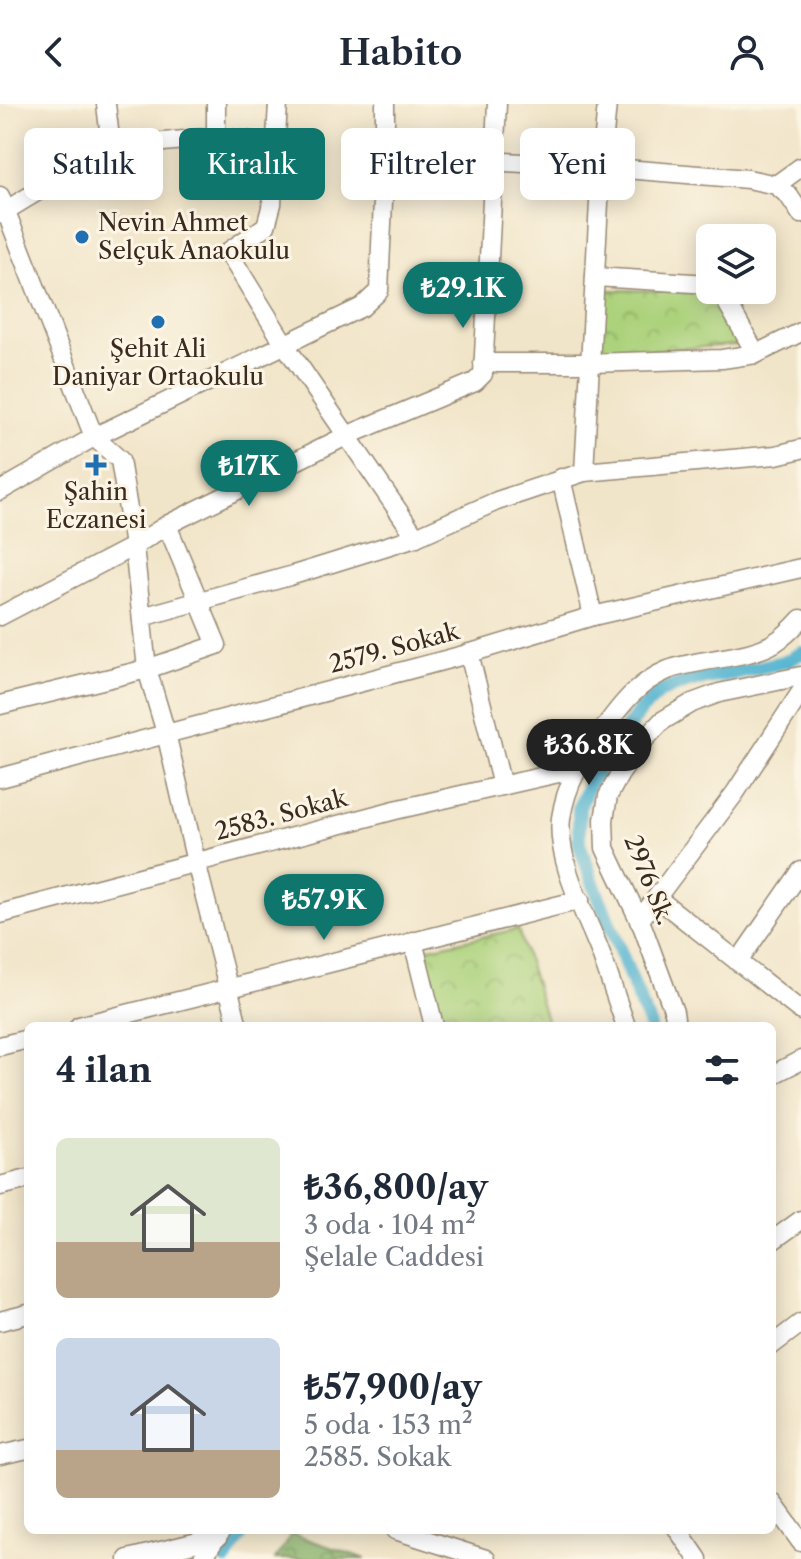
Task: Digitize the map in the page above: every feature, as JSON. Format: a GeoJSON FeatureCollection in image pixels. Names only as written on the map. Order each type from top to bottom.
{"type":"FeatureCollection","features":[{"type":"Feature","properties":{"kind":"street"},"geometry":{"type":"LineString","coordinates":[[106,104],[109,128]]}},
{"type":"Feature","properties":{"kind":"street"},"geometry":{"type":"LineString","coordinates":[[216,104],[216,128]]}},
{"type":"Feature","properties":{"kind":"street"},"geometry":{"type":"LineString","coordinates":[[276,128],[278,104]]}},
{"type":"Feature","properties":{"kind":"street"},"geometry":{"type":"LineString","coordinates":[[385,104],[385,128]]}},
{"type":"Feature","properties":{"kind":"street"},"geometry":{"type":"LineString","coordinates":[[495,128],[497,104]]}},
{"type":"Feature","properties":{"kind":"street"},"geometry":{"type":"LineString","coordinates":[[605,128],[607,104]]}},
{"type":"Feature","properties":{"kind":"street"},"geometry":{"type":"LineString","coordinates":[[776,185],[801,167]]}},
{"type":"Feature","properties":{"kind":"street"},"geometry":{"type":"LineString","coordinates":[[635,170],[748,179],[776,185],[789,196],[801,214]]}},
{"type":"Feature","properties":{"kind":"street"},"geometry":{"type":"LineString","coordinates":[[24,195],[2,207],[94,437],[120,460],[134,546],[147,669],[166,733],[237,1022]]}},
{"type":"Feature","properties":{"kind":"street"},"geometry":{"type":"LineString","coordinates":[[272,200],[266,226],[228,252],[285,345],[416,537]]}},
{"type":"Feature","properties":{"kind":"street"},"geometry":{"type":"LineString","coordinates":[[0,491],[94,437],[362,307],[379,291],[383,200]]}},
{"type":"Feature","properties":{"kind":"street"},"geometry":{"type":"LineString","coordinates":[[0,616],[134,546],[167,525],[346,436],[475,382],[483,374],[491,200]]}},
{"type":"Feature","properties":{"kind":"street"},"geometry":{"type":"LineString","coordinates":[[584,472],[599,200]]}},
{"type":"Feature","properties":{"kind":"street"},"geometry":{"type":"LineString","coordinates":[[595,277],[696,283]]}},
{"type":"Feature","properties":{"kind":"street"},"geometry":{"type":"LineString","coordinates":[[728,304],[756,354]]}},
{"type":"Feature","properties":{"kind":"street"},"geometry":{"type":"LineString","coordinates":[[483,363],[722,359],[756,354],[801,332]]}},
{"type":"Feature","properties":{"kind":"street"},"geometry":{"type":"LineString","coordinates":[[142,617],[416,537],[497,501],[584,472],[776,455],[801,449]]}},
{"type":"Feature","properties":{"kind":"street"},"geometry":{"type":"LineString","coordinates":[[561,478],[593,616]]}},
{"type":"Feature","properties":{"kind":"street"},"geometry":{"type":"LineString","coordinates":[[0,705],[147,669],[217,645],[167,525]]}},
{"type":"Feature","properties":{"kind":"street","name":"2579. Sokak"},"geometry":{"type":"LineString","coordinates":[[0,778],[469,653],[593,616],[801,568]]}},
{"type":"Feature","properties":{"kind":"street"},"geometry":{"type":"LineString","coordinates":[[624,1022],[565,860],[561,821],[576,769],[614,713],[649,680],[686,664],[759,650],[773,644],[801,619]]}},
{"type":"Feature","properties":{"kind":"street"},"geometry":{"type":"LineString","coordinates":[[469,653],[502,786]]}},
{"type":"Feature","properties":{"kind":"street","name":"2976 Sk."},"geometry":{"type":"LineString","coordinates":[[675,1022],[639,921],[605,848],[604,820],[608,796],[644,740],[662,721],[692,703],[719,693],[801,676]]}},
{"type":"Feature","properties":{"kind":"street"},"geometry":{"type":"LineString","coordinates":[[639,921],[735,793],[801,692]]}},
{"type":"Feature","properties":{"kind":"street","name":"2583. Sokak"},"geometry":{"type":"LineString","coordinates":[[0,914],[395,810],[576,769]]}},
{"type":"Feature","properties":{"kind":"street"},"geometry":{"type":"LineString","coordinates":[[738,962],[801,871]]}},
{"type":"Feature","properties":{"kind":"street"},"geometry":{"type":"LineString","coordinates":[[657,898],[801,1011]]}},
{"type":"Feature","properties":{"kind":"street"},"geometry":{"type":"LineString","coordinates":[[95,1022],[580,900]]}},
{"type":"Feature","properties":{"kind":"street"},"geometry":{"type":"LineString","coordinates":[[413,941],[433,1022]]}},
{"type":"Feature","properties":{"kind":"street"},"geometry":{"type":"LineString","coordinates":[[0,1046],[24,1040]]}},
{"type":"Feature","properties":{"kind":"street"},"geometry":{"type":"LineString","coordinates":[[776,1073],[801,1060]]}},
{"type":"Feature","properties":{"kind":"street"},"geometry":{"type":"LineString","coordinates":[[0,1186],[24,1180]]}},
{"type":"Feature","properties":{"kind":"street"},"geometry":{"type":"LineString","coordinates":[[776,1238],[801,1220]]}},
{"type":"Feature","properties":{"kind":"street"},"geometry":{"type":"LineString","coordinates":[[0,1321],[24,1315]]}},
{"type":"Feature","properties":{"kind":"street"},"geometry":{"type":"LineString","coordinates":[[776,1342],[801,1323]]}},
{"type":"Feature","properties":{"kind":"street"},"geometry":{"type":"LineString","coordinates":[[0,1455],[24,1450]]}},
{"type":"Feature","properties":{"kind":"street"},"geometry":{"type":"LineString","coordinates":[[776,1508],[801,1542]]}},
{"type":"Feature","properties":{"kind":"street"},"geometry":{"type":"LineString","coordinates":[[128,1559],[156,1556],[220,1534]]}},
{"type":"Feature","properties":{"kind":"street"},"geometry":{"type":"LineString","coordinates":[[202,1559],[220,1534]]}},
{"type":"Feature","properties":{"kind":"street"},"geometry":{"type":"LineString","coordinates":[[408,1534],[486,1559]]}},
{"type":"Feature","properties":{"kind":"street"},"geometry":{"type":"LineString","coordinates":[[681,1534],[698,1559]]}},
{"type":"Feature","properties":{"kind":"green space"},"geometry":{"type":"Polygon","coordinates":[[[601,290],[696,291],[696,304],[718,304],[739,340],[739,345],[601,353],[601,290]]]}},
{"type":"Feature","properties":{"kind":"green space"},"geometry":{"type":"Polygon","coordinates":[[[518,929],[547,1022],[440,1022],[420,950],[518,929]]]}},
{"type":"Feature","properties":{"kind":"green space"},"geometry":{"type":"Polygon","coordinates":[[[292,1534],[366,1559],[275,1559],[292,1534]]]}},
{"type":"Feature","properties":{"kind":"waterway"},"geometry":{"type":"LineString","coordinates":[[648,1022],[579,843],[579,808],[588,785],[638,713],[660,692],[689,681],[787,661],[801,653]]}},
{"type":"Feature","properties":{"kind":"waterway"},"geometry":{"type":"LineString","coordinates":[[226,1559],[242,1534]]}},
{"type":"Feature","properties":{"kind":"place","name":"Nevin Ahmet Selçuk Anaokulu"},"geometry":{"type":"Point","coordinates":[82,237]}},
{"type":"Feature","properties":{"kind":"place","name":"Şehit Ali Daniyar Ortaokulu"},"geometry":{"type":"Point","coordinates":[158,322]}},
{"type":"Feature","properties":{"kind":"place","name":"Şahin Eczanesi"},"geometry":{"type":"Point","coordinates":[96,465]}}]}
